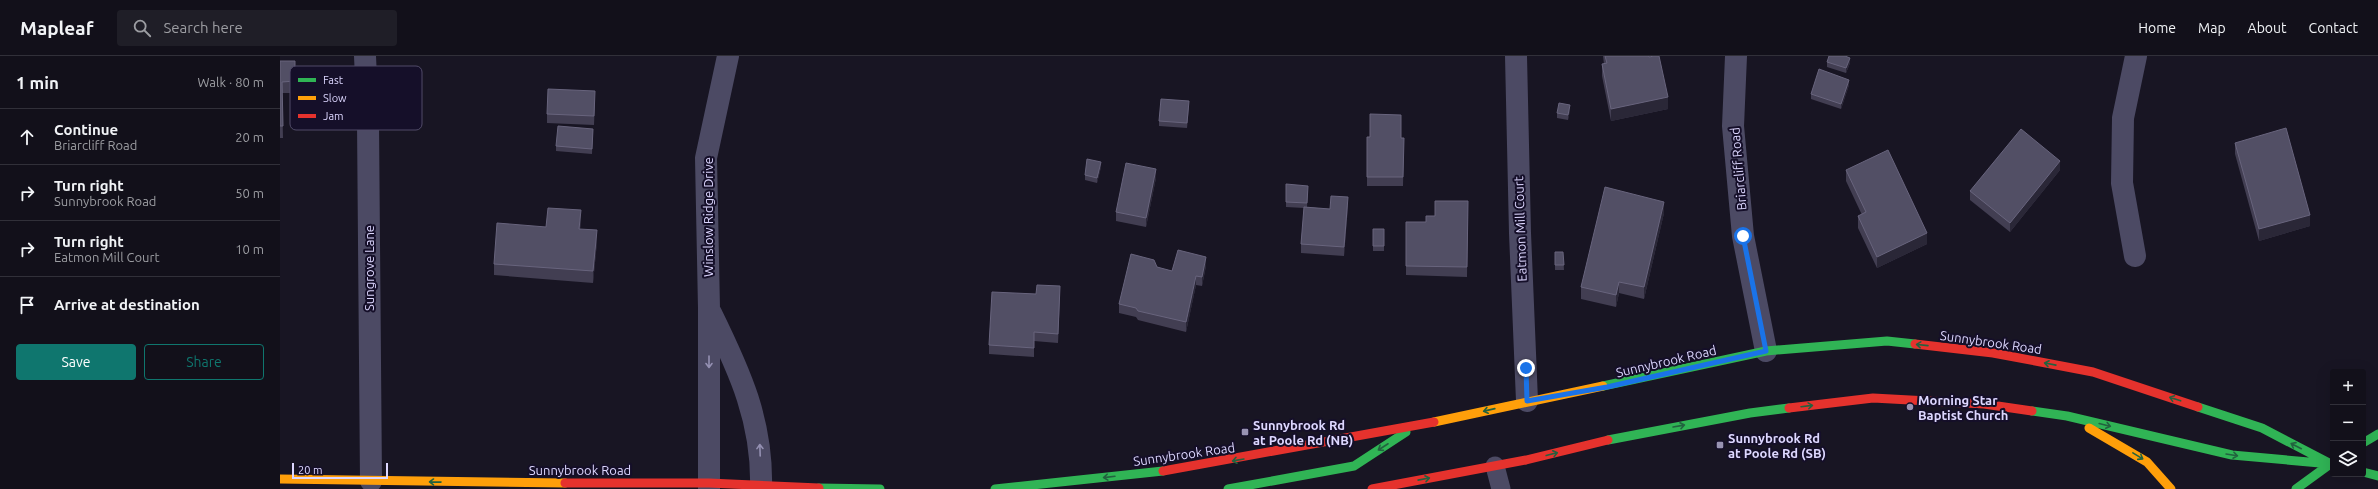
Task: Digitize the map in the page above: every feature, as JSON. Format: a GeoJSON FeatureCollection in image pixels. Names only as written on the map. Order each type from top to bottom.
{"type":"FeatureCollection","features":[{"type":"Feature","properties":{"kind":"main road","name":"Sunnybrook Road"},"geometry":{"type":"LineString","coordinates":[[995,489],[1030,487],[1189,468],[1416,426],[1527,401],[1615,385],[1766,351],[1887,342],[1992,353],[2093,372],[2262,428],[2330,462]]}},
{"type":"Feature","properties":{"kind":"main road"},"geometry":{"type":"LineString","coordinates":[[1372,489],[1495,466],[1619,437],[1735,416],[1873,398],[1984,404],[2067,416],[2232,455],[2330,463]]}},
{"type":"Feature","properties":{"kind":"main road"},"geometry":{"type":"LineString","coordinates":[[2067,416],[2147,462],[2171,489]]}},
{"type":"Feature","properties":{"kind":"main road"},"geometry":{"type":"LineString","coordinates":[[1228,489],[1354,466],[1416,426]]}},
{"type":"Feature","properties":{"kind":"main road"},"geometry":{"type":"LineString","coordinates":[[2366,441],[2378,434]]}},
{"type":"Feature","properties":{"kind":"main road"},"geometry":{"type":"LineString","coordinates":[[2296,489],[2330,464]]}},
{"type":"Feature","properties":{"kind":"main road"},"geometry":{"type":"LineString","coordinates":[[2366,473],[2378,476]]}},
{"type":"Feature","properties":{"kind":"main road","name":"Sunnybrook Road"},"geometry":{"type":"LineString","coordinates":[[280,479],[880,489]]}},
{"type":"Feature","properties":{"kind":"street","name":"Sungrove Lane"},"geometry":{"type":"LineString","coordinates":[[365,56],[365,66]]}},
{"type":"Feature","properties":{"kind":"street","name":"Winslow Ridge Drive"},"geometry":{"type":"LineString","coordinates":[[709,486],[709,309],[706,158],[728,56]]}},
{"type":"Feature","properties":{"kind":"street","name":"Eatmon Mill Court"},"geometry":{"type":"LineString","coordinates":[[1516,56],[1520,233],[1527,401]]}},
{"type":"Feature","properties":{"kind":"street","name":"Briarcliff Road"},"geometry":{"type":"LineString","coordinates":[[1736,56],[1733,126],[1743,236],[1766,351]]}},
{"type":"Feature","properties":{"kind":"street"},"geometry":{"type":"LineString","coordinates":[[2135,256],[2122,184],[2123,118],[2136,56]]}},
{"type":"Feature","properties":{"kind":"street","name":"Sungrove Lane"},"geometry":{"type":"LineString","coordinates":[[368,130],[371,481]]}},
{"type":"Feature","properties":{"kind":"street","name":"Winslow Ridge Drive"},"geometry":{"type":"LineString","coordinates":[[709,309],[741,375],[759,438],[761,488]]}},
{"type":"Feature","properties":{"kind":"lane"},"geometry":{"type":"LineString","coordinates":[[1495,466],[1501,489]]}},
{"type":"Feature","properties":{"kind":"building"},"geometry":{"type":"Polygon","coordinates":[[[1605,56],[1659,56],[1668,97],[1611,109],[1602,64],[1607,63],[1605,56]]]}},
{"type":"Feature","properties":{"kind":"building"},"geometry":{"type":"Polygon","coordinates":[[[1829,56],[1845,56],[1850,58],[1846,68],[1827,62],[1829,56]]]}},
{"type":"Feature","properties":{"kind":"building"},"geometry":{"type":"Polygon","coordinates":[[[280,61],[295,61],[295,66],[290,66],[290,81],[282,82],[283,126],[280,126],[280,61]]]}},
{"type":"Feature","properties":{"kind":"building"},"geometry":{"type":"Polygon","coordinates":[[[1819,69],[1849,80],[1841,104],[1811,94],[1819,69]]]}},
{"type":"Feature","properties":{"kind":"building"},"geometry":{"type":"Polygon","coordinates":[[[548,89],[595,91],[594,116],[547,114],[548,89]]]}},
{"type":"Feature","properties":{"kind":"building"},"geometry":{"type":"Polygon","coordinates":[[[1161,99],[1189,101],[1187,123],[1159,121],[1161,99]]]}},
{"type":"Feature","properties":{"kind":"building"},"geometry":{"type":"Polygon","coordinates":[[[1559,103],[1570,105],[1568,115],[1557,113],[1559,103]]]}},
{"type":"Feature","properties":{"kind":"building"},"geometry":{"type":"Polygon","coordinates":[[[1370,114],[1401,115],[1401,138],[1404,138],[1403,177],[1367,177],[1367,137],[1370,137],[1370,114]]]}},
{"type":"Feature","properties":{"kind":"building"},"geometry":{"type":"Polygon","coordinates":[[[558,126],[593,129],[592,149],[556,146],[558,126]]]}},
{"type":"Feature","properties":{"kind":"building"},"geometry":{"type":"Polygon","coordinates":[[[2286,128],[2310,215],[2259,229],[2235,143],[2286,128]]]}},
{"type":"Feature","properties":{"kind":"building"},"geometry":{"type":"Polygon","coordinates":[[[2021,129],[2060,161],[2010,223],[1970,191],[2021,129]]]}},
{"type":"Feature","properties":{"kind":"building"},"geometry":{"type":"Polygon","coordinates":[[[1888,150],[1927,233],[1877,257],[1858,216],[1866,212],[1846,170],[1888,150]]]}},
{"type":"Feature","properties":{"kind":"building"},"geometry":{"type":"Polygon","coordinates":[[[1087,159],[1101,162],[1097,178],[1085,175],[1087,159]]]}},
{"type":"Feature","properties":{"kind":"building"},"geometry":{"type":"Polygon","coordinates":[[[1126,163],[1156,169],[1146,218],[1116,212],[1126,163]]]}},
{"type":"Feature","properties":{"kind":"building"},"geometry":{"type":"Polygon","coordinates":[[[1286,184],[1308,186],[1307,203],[1286,202],[1286,184]]]}},
{"type":"Feature","properties":{"kind":"building"},"geometry":{"type":"Polygon","coordinates":[[[1605,187],[1664,202],[1644,287],[1619,282],[1616,295],[1581,287],[1605,187]]]}},
{"type":"Feature","properties":{"kind":"building"},"geometry":{"type":"Polygon","coordinates":[[[1331,196],[1348,197],[1344,247],[1301,244],[1304,207],[1330,209],[1331,196]]]}},
{"type":"Feature","properties":{"kind":"building"},"geometry":{"type":"Polygon","coordinates":[[[1435,201],[1468,201],[1467,267],[1406,266],[1406,222],[1426,222],[1426,216],[1435,216],[1435,201]]]}},
{"type":"Feature","properties":{"kind":"building"},"geometry":{"type":"Polygon","coordinates":[[[548,208],[581,210],[579,229],[597,230],[593,271],[494,264],[497,223],[546,227],[548,208]]]}},
{"type":"Feature","properties":{"kind":"building"},"geometry":{"type":"Polygon","coordinates":[[[1373,229],[1384,229],[1384,246],[1373,246],[1373,229]]]}},
{"type":"Feature","properties":{"kind":"building"},"geometry":{"type":"Polygon","coordinates":[[[1178,250],[1206,257],[1202,277],[1196,276],[1186,322],[1138,311],[1136,308],[1119,304],[1131,254],[1154,260],[1157,267],[1172,271],[1178,250]]]}},
{"type":"Feature","properties":{"kind":"building"},"geometry":{"type":"Polygon","coordinates":[[[1555,252],[1563,252],[1564,265],[1555,265],[1555,252]]]}},
{"type":"Feature","properties":{"kind":"building"},"geometry":{"type":"Polygon","coordinates":[[[1037,285],[1060,286],[1058,334],[1034,332],[1034,348],[989,345],[992,292],[1036,294],[1037,285]]]}},
{"type":"Feature","properties":{"kind":"traffic: fast"},"geometry":{"type":"LineString","coordinates":[[1603,386],[1766,351],[1887,341],[1915,344]]}},
{"type":"Feature","properties":{"kind":"traffic: fast"},"geometry":{"type":"LineString","coordinates":[[2198,407],[2262,428],[2330,463]]}},
{"type":"Feature","properties":{"kind":"traffic: fast"},"geometry":{"type":"LineString","coordinates":[[1608,440],[1750,413],[1789,408]]}},
{"type":"Feature","properties":{"kind":"traffic: fast"},"geometry":{"type":"LineString","coordinates":[[2032,411],[2067,416],[2232,455],[2320,463]]}},
{"type":"Feature","properties":{"kind":"traffic: fast"},"geometry":{"type":"LineString","coordinates":[[1228,489],[1354,466],[1406,432]]}},
{"type":"Feature","properties":{"kind":"traffic: fast"},"geometry":{"type":"LineString","coordinates":[[2366,441],[2378,434]]}},
{"type":"Feature","properties":{"kind":"traffic: fast"},"geometry":{"type":"LineString","coordinates":[[2296,489],[2330,464]]}},
{"type":"Feature","properties":{"kind":"traffic: fast"},"geometry":{"type":"LineString","coordinates":[[995,489],[1163,471]]}},
{"type":"Feature","properties":{"kind":"traffic: fast"},"geometry":{"type":"LineString","coordinates":[[2366,473],[2378,476]]}},
{"type":"Feature","properties":{"kind":"traffic: fast"},"geometry":{"type":"LineString","coordinates":[[819,488],[880,489]]}},
{"type":"Feature","properties":{"kind":"traffic: slow"},"geometry":{"type":"LineString","coordinates":[[1434,422],[1603,386]]}},
{"type":"Feature","properties":{"kind":"traffic: slow"},"geometry":{"type":"LineString","coordinates":[[2089,428],[2147,462],[2171,489]]}},
{"type":"Feature","properties":{"kind":"traffic: slow"},"geometry":{"type":"LineString","coordinates":[[280,479],[565,483]]}},
{"type":"Feature","properties":{"kind":"traffic: jam"},"geometry":{"type":"LineString","coordinates":[[1915,344],[1993,353],[2093,372],[2198,407]]}},
{"type":"Feature","properties":{"kind":"traffic: jam"},"geometry":{"type":"LineString","coordinates":[[1789,408],[1873,398],[1984,404],[2032,411]]}},
{"type":"Feature","properties":{"kind":"traffic: jam"},"geometry":{"type":"LineString","coordinates":[[1163,471],[1434,422]]}},
{"type":"Feature","properties":{"kind":"traffic: jam"},"geometry":{"type":"LineString","coordinates":[[1372,489],[1526,460],[1608,440]]}},
{"type":"Feature","properties":{"kind":"traffic: jam"},"geometry":{"type":"LineString","coordinates":[[565,483],[709,483],[819,488]]}},
{"type":"Feature","properties":{"kind":"place","name":"Morning Star Baptist Church"},"geometry":{"type":"Point","coordinates":[1910,407]}},
{"type":"Feature","properties":{"kind":"place","name":"Sunnybrook Rd at Poole Rd (NB)"},"geometry":{"type":"Point","coordinates":[1245,432]}},
{"type":"Feature","properties":{"kind":"place","name":"Sunnybrook Rd at Poole Rd (SB)"},"geometry":{"type":"Point","coordinates":[1720,445]}},
{"type":"Feature","properties":{"kind":"route"},"geometry":{"type":"LineString","coordinates":[[1526,368],[1527,401],[1607,387],[1766,351],[1743,236]]}}]}
